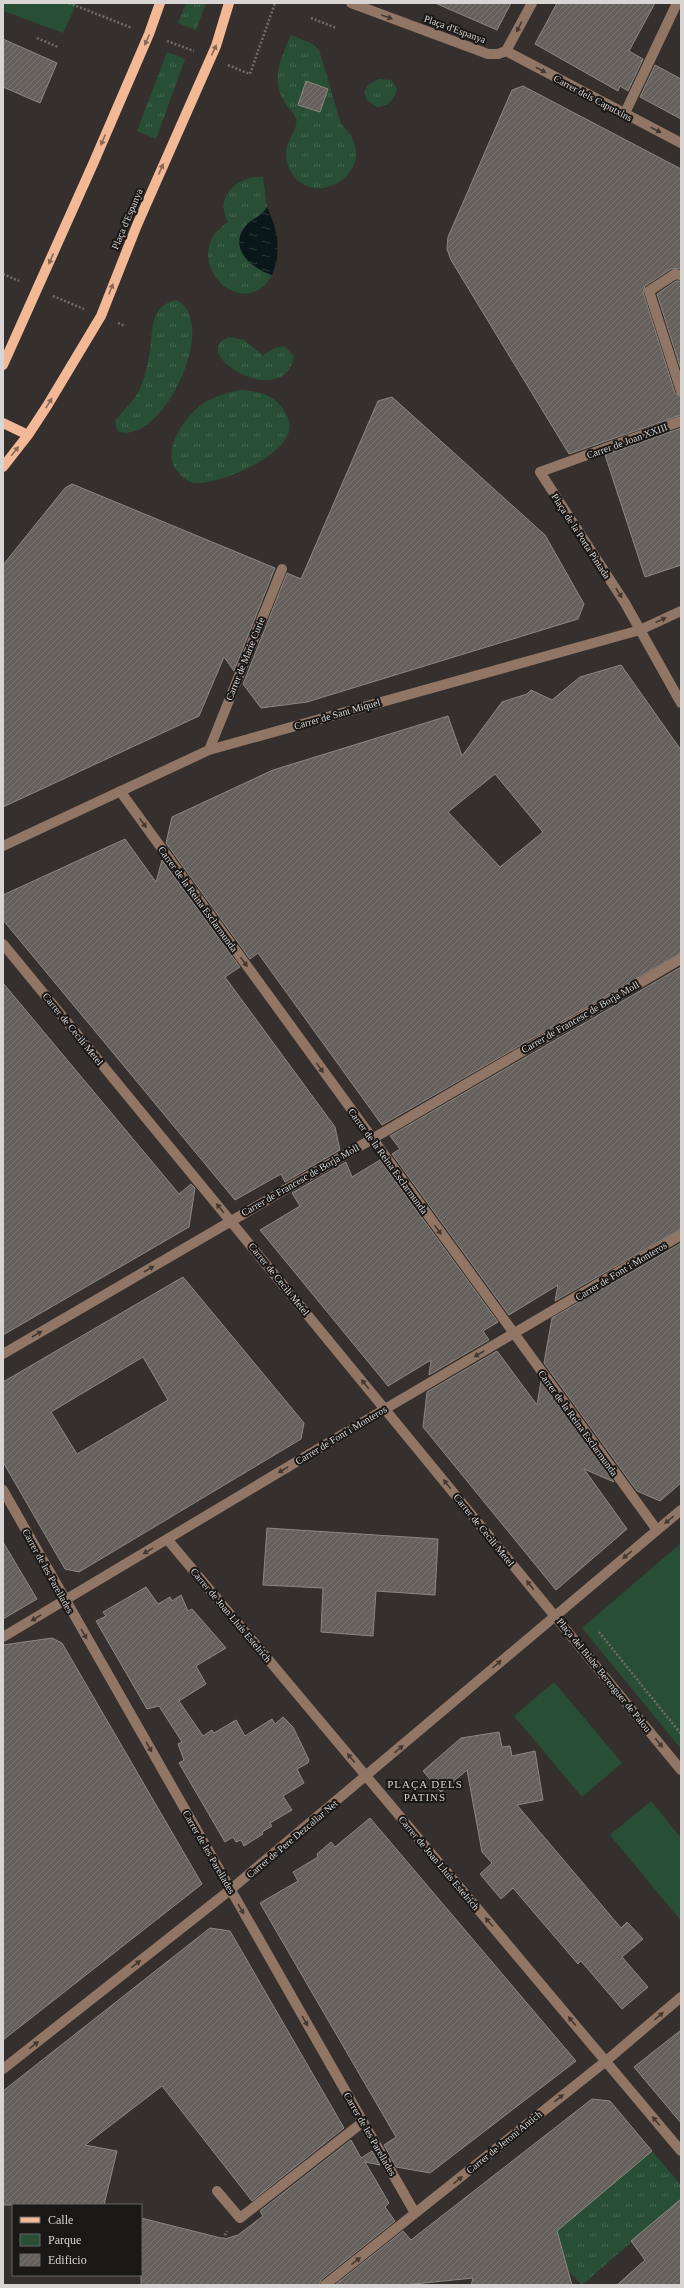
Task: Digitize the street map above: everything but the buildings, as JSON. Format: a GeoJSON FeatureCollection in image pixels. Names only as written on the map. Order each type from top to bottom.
{"type":"FeatureCollection","features":[{"type":"Feature","properties":{"kind":"main road"},"geometry":{"type":"LineString","coordinates":[[3,365],[38,289],[149,34],[160,3]]}},
{"type":"Feature","properties":{"kind":"main road","name":"Plaça d'Espanya"},"geometry":{"type":"LineString","coordinates":[[3,467],[28,435],[101,316],[137,225],[216,46],[230,3]]}},
{"type":"Feature","properties":{"kind":"main road"},"geometry":{"type":"LineString","coordinates":[[3,423],[28,435]]}},
{"type":"Feature","properties":{"kind":"street","name":"Plaça d'Espanya"},"geometry":{"type":"LineString","coordinates":[[351,3],[488,54],[498,54],[506,51]]}},
{"type":"Feature","properties":{"kind":"street"},"geometry":{"type":"LineString","coordinates":[[506,51],[532,3]]}},
{"type":"Feature","properties":{"kind":"street"},"geometry":{"type":"LineString","coordinates":[[624,114],[677,3]]}},
{"type":"Feature","properties":{"kind":"street","name":"Carrer dels Caputxins"},"geometry":{"type":"LineString","coordinates":[[506,51],[681,143]]}},
{"type":"Feature","properties":{"kind":"street"},"geometry":{"type":"LineString","coordinates":[[681,275],[675,274],[649,291],[681,390]]}},
{"type":"Feature","properties":{"kind":"street","name":"Carrer de Joan XXIII"},"geometry":{"type":"LineString","coordinates":[[573,461],[681,421]]}},
{"type":"Feature","properties":{"kind":"street","name":"Plaça de la Porta Pintada"},"geometry":{"type":"LineString","coordinates":[[573,461],[540,472],[625,603],[640,630]]}},
{"type":"Feature","properties":{"kind":"street","name":"Carrer de Marie Curie"},"geometry":{"type":"LineString","coordinates":[[209,750],[282,569]]}},
{"type":"Feature","properties":{"kind":"street","name":"Carrer de Sant Miquel"},"geometry":{"type":"LineString","coordinates":[[3,846],[209,750],[640,630],[681,611]]}},
{"type":"Feature","properties":{"kind":"street"},"geometry":{"type":"LineString","coordinates":[[640,630],[681,703]]}},
{"type":"Feature","properties":{"kind":"street","name":"Carrer de la Reina Esclarmunda"},"geometry":{"type":"LineString","coordinates":[[120,792],[657,1530]]}},
{"type":"Feature","properties":{"kind":"street","name":"Carrer de Cecili Metel"},"geometry":{"type":"LineString","coordinates":[[3,944],[554,1615]]}},
{"type":"Feature","properties":{"kind":"street","name":"Carrer de Francesc de Borja Moll"},"geometry":{"type":"LineString","coordinates":[[3,1354],[371,1138],[681,959]]}},
{"type":"Feature","properties":{"kind":"street","name":"Carrer de Font i Monteros"},"geometry":{"type":"LineString","coordinates":[[3,1637],[385,1409],[681,1235]]}},
{"type":"Feature","properties":{"kind":"street","name":"Carrer de les Parellades"},"geometry":{"type":"LineString","coordinates":[[3,1490],[416,2214]]}},
{"type":"Feature","properties":{"kind":"street","name":"Plaça del Bisbe Berenguer de Palou"},"geometry":{"type":"LineString","coordinates":[[681,1510],[554,1615],[681,1770]]}},
{"type":"Feature","properties":{"kind":"street","name":"Carrer de Joan Lluís Estelrich"},"geometry":{"type":"LineString","coordinates":[[167,1539],[681,2151]]}},
{"type":"Feature","properties":{"kind":"street","name":"Carrer de Pere Dezcallar Net"},"geometry":{"type":"LineString","coordinates":[[3,2069],[230,1890],[366,1777],[554,1615]]}},
{"type":"Feature","properties":{"kind":"street","name":"Carrer de Jeroni Antich"},"geometry":{"type":"LineString","coordinates":[[325,2285],[416,2214],[606,2061],[681,1997]]}},
{"type":"Feature","properties":{"kind":"street"},"geometry":{"type":"LineString","coordinates":[[217,2191],[240,2218],[363,2122]]}},
{"type":"Feature","properties":{"kind":"path"},"geometry":{"type":"LineString","coordinates":[[250,74],[275,3]]}},
{"type":"Feature","properties":{"kind":"path"},"geometry":{"type":"LineString","coordinates":[[311,18],[336,28]]}},
{"type":"Feature","properties":{"kind":"path"},"geometry":{"type":"LineString","coordinates":[[37,38],[58,47]]}},
{"type":"Feature","properties":{"kind":"path"},"geometry":{"type":"LineString","coordinates":[[3,274],[125,326]]}},
{"type":"Feature","properties":{"kind":"path"},"geometry":{"type":"LineString","coordinates":[[599,1632],[681,1734]]}},
{"type":"Feature","properties":{"kind":"green space"},"geometry":{"type":"Polygon","coordinates":[[[3,3],[77,3],[63,33],[3,11],[3,3]]]}},
{"type":"Feature","properties":{"kind":"green space"},"geometry":{"type":"Polygon","coordinates":[[[186,3],[206,3],[196,30],[178,23],[186,3]]]}},
{"type":"Feature","properties":{"kind":"green space"},"geometry":{"type":"Polygon","coordinates":[[[291,35],[311,43],[319,50],[341,124],[353,141],[356,157],[351,171],[340,181],[326,187],[311,188],[298,181],[288,165],[286,157],[286,150],[295,128],[296,119],[285,103],[280,92],[278,76],[281,59],[291,35]]]}},
{"type":"Feature","properties":{"kind":"green space"},"geometry":{"type":"Polygon","coordinates":[[[167,52],[185,59],[156,139],[137,131],[167,52]]]}},
{"type":"Feature","properties":{"kind":"green space"},"geometry":{"type":"Polygon","coordinates":[[[379,79],[391,80],[397,89],[395,96],[388,104],[377,107],[367,100],[364,92],[369,84],[379,79]]]}},
{"type":"Feature","properties":{"kind":"green space"},"geometry":{"type":"Polygon","coordinates":[[[253,177],[263,177],[267,207],[244,228],[240,236],[239,244],[245,258],[258,268],[272,275],[262,287],[251,293],[239,293],[228,289],[218,280],[211,270],[208,257],[210,243],[213,237],[220,228],[228,222],[224,206],[228,193],[238,183],[253,177]]]}},
{"type":"Feature","properties":{"kind":"green space"},"geometry":{"type":"Polygon","coordinates":[[[176,300],[188,312],[192,331],[189,355],[181,379],[168,402],[152,421],[135,431],[117,431],[115,421],[135,398],[145,375],[154,319],[161,307],[176,300]]]}},
{"type":"Feature","properties":{"kind":"green space"},"geometry":{"type":"Polygon","coordinates":[[[229,337],[244,340],[263,355],[275,348],[284,346],[294,356],[287,372],[274,379],[258,379],[242,374],[228,365],[219,355],[219,345],[229,337]]]}},
{"type":"Feature","properties":{"kind":"green space"},"geometry":{"type":"Polygon","coordinates":[[[241,390],[265,394],[279,404],[286,414],[289,422],[289,431],[285,441],[276,450],[249,468],[206,482],[192,483],[188,481],[178,472],[173,464],[173,444],[177,434],[183,424],[197,408],[204,403],[213,398],[241,390]]]}},
{"type":"Feature","properties":{"kind":"green space"},"geometry":{"type":"Polygon","coordinates":[[[681,1543],[681,1749],[582,1628],[681,1543]]]}},
{"type":"Feature","properties":{"kind":"green space"},"geometry":{"type":"Polygon","coordinates":[[[554,1682],[622,1763],[582,1797],[514,1716],[554,1682]]]}},
{"type":"Feature","properties":{"kind":"green space"},"geometry":{"type":"Polygon","coordinates":[[[651,1801],[681,1838],[681,1921],[610,1835],[651,1801]]]}},
{"type":"Feature","properties":{"kind":"green space"},"geometry":{"type":"Polygon","coordinates":[[[652,2151],[681,2185],[681,2199],[582,2285],[568,2270],[557,2230],[652,2151]]]}},
{"type":"Feature","properties":{"kind":"water"},"geometry":{"type":"Polygon","coordinates":[[[267,207],[274,224],[278,249],[272,275],[258,268],[245,258],[239,244],[240,236],[244,228],[267,207]]]}},
{"type":"Feature","properties":{"kind":"district","name":"PLAÇA DELS PATINS"},"geometry":{"type":"Point","coordinates":[425,1790]}}]}
